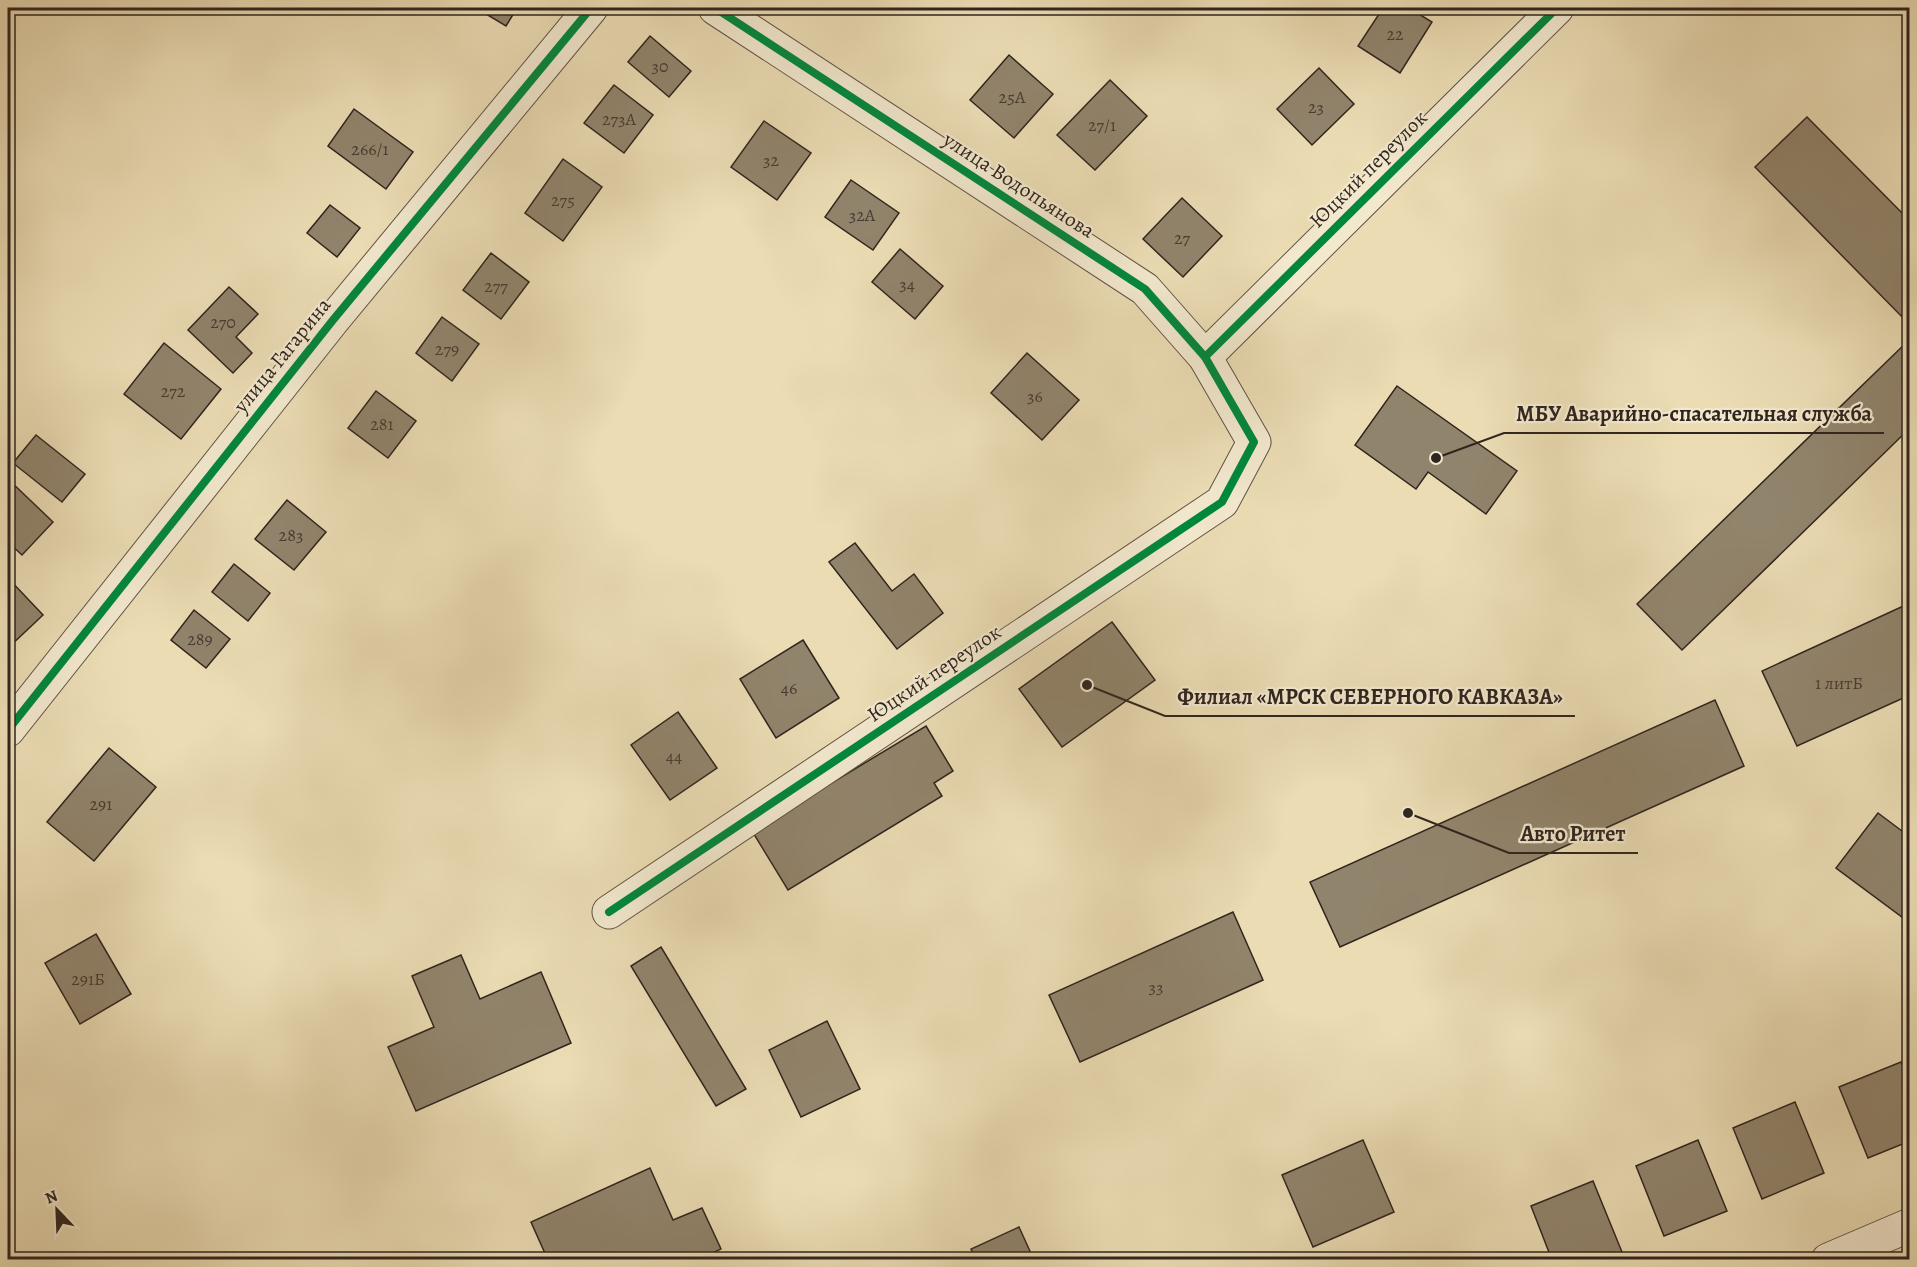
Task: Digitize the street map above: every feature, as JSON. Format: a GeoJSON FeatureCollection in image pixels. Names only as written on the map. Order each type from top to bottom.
{"type":"FeatureCollection","features":[{"type":"Feature","properties":{"kind":"street","name":"улица Гагарина"},"geometry":{"type":"LineString","coordinates":[[8,730],[333,320],[591,8]]}},
{"type":"Feature","properties":{"kind":"street","name":"улица Водопьянова"},"geometry":{"type":"LineString","coordinates":[[715,8],[1145,289],[1205,357],[1254,442]]}},
{"type":"Feature","properties":{"kind":"street","name":"Юцкий переулок"},"geometry":{"type":"LineString","coordinates":[[1205,357],[1557,8]]}},
{"type":"Feature","properties":{"kind":"street","name":"Юцкий переулок"},"geometry":{"type":"LineString","coordinates":[[609,912],[1222,502],[1254,442]]}},
{"type":"Feature","properties":{"kind":"street"},"geometry":{"type":"LineString","coordinates":[[1828,1260],[1910,1225]]}},
{"type":"Feature","properties":{"kind":"building"},"geometry":{"type":"Polygon","coordinates":[[[476,8],[517,8],[506,26],[476,8]]]}},
{"type":"Feature","properties":{"kind":"building"},"geometry":{"type":"Polygon","coordinates":[[[1383,8],[1409,8],[1432,22],[1400,73],[1358,46],[1383,8]]]}},
{"type":"Feature","properties":{"kind":"building"},"geometry":{"type":"Polygon","coordinates":[[[650,36],[691,71],[669,97],[628,62],[650,36]]]}},
{"type":"Feature","properties":{"kind":"building"},"geometry":{"type":"Polygon","coordinates":[[[1009,55],[1053,94],[1014,138],[970,100],[1009,55]]]}},
{"type":"Feature","properties":{"kind":"building"},"geometry":{"type":"Polygon","coordinates":[[[1319,68],[1354,104],[1312,145],[1277,109],[1319,68]]]}},
{"type":"Feature","properties":{"kind":"building"},"geometry":{"type":"Polygon","coordinates":[[[1110,80],[1147,116],[1095,170],[1057,135],[1110,80]]]}},
{"type":"Feature","properties":{"kind":"building"},"geometry":{"type":"Polygon","coordinates":[[[614,85],[653,115],[624,153],[584,123],[614,85]]]}},
{"type":"Feature","properties":{"kind":"building"},"geometry":{"type":"Polygon","coordinates":[[[354,109],[413,152],[386,189],[328,146],[354,109]]]}},
{"type":"Feature","properties":{"kind":"building"},"geometry":{"type":"Polygon","coordinates":[[[1807,117],[1910,221],[1910,325],[1755,167],[1807,117]]]}},
{"type":"Feature","properties":{"kind":"building"},"geometry":{"type":"Polygon","coordinates":[[[764,121],[811,153],[777,200],[731,167],[764,121]]]}},
{"type":"Feature","properties":{"kind":"building"},"geometry":{"type":"Polygon","coordinates":[[[563,159],[602,187],[563,241],[525,213],[563,159]]]}},
{"type":"Feature","properties":{"kind":"building"},"geometry":{"type":"Polygon","coordinates":[[[851,180],[899,213],[873,250],[825,217],[851,180]]]}},
{"type":"Feature","properties":{"kind":"building"},"geometry":{"type":"Polygon","coordinates":[[[1182,198],[1222,236],[1183,277],[1143,239],[1182,198]]]}},
{"type":"Feature","properties":{"kind":"building"},"geometry":{"type":"Polygon","coordinates":[[[330,205],[360,228],[337,257],[307,233],[330,205]]]}},
{"type":"Feature","properties":{"kind":"building"},"geometry":{"type":"Polygon","coordinates":[[[900,249],[943,286],[915,319],[872,282],[900,249]]]}},
{"type":"Feature","properties":{"kind":"building"},"geometry":{"type":"Polygon","coordinates":[[[491,253],[529,282],[501,319],[463,290],[491,253]]]}},
{"type":"Feature","properties":{"kind":"building"},"geometry":{"type":"Polygon","coordinates":[[[229,287],[258,314],[236,337],[252,353],[233,373],[188,330],[229,287]]]}},
{"type":"Feature","properties":{"kind":"building"},"geometry":{"type":"Polygon","coordinates":[[[442,317],[479,344],[452,381],[416,353],[442,317]]]}},
{"type":"Feature","properties":{"kind":"building"},"geometry":{"type":"Polygon","coordinates":[[[1910,339],[1910,428],[1682,650],[1637,604],[1910,339]]]}},
{"type":"Feature","properties":{"kind":"building"},"geometry":{"type":"Polygon","coordinates":[[[164,343],[221,389],[181,439],[124,394],[164,343]]]}},
{"type":"Feature","properties":{"kind":"building"},"geometry":{"type":"Polygon","coordinates":[[[1027,353],[1079,400],[1042,440],[991,393],[1027,353]]]}},
{"type":"Feature","properties":{"kind":"building"},"geometry":{"type":"Polygon","coordinates":[[[1397,386],[1517,471],[1486,514],[1428,472],[1416,489],[1355,445],[1397,386]]]}},
{"type":"Feature","properties":{"kind":"building"},"geometry":{"type":"Polygon","coordinates":[[[376,391],[416,421],[388,458],[348,428],[376,391]]]}},
{"type":"Feature","properties":{"kind":"building"},"geometry":{"type":"Polygon","coordinates":[[[36,435],[85,474],[62,502],[13,463],[36,435]]]}},
{"type":"Feature","properties":{"kind":"building"},"geometry":{"type":"Polygon","coordinates":[[[8,479],[53,522],[22,555],[8,542],[8,479]]]}},
{"type":"Feature","properties":{"kind":"building"},"geometry":{"type":"Polygon","coordinates":[[[287,500],[326,532],[294,570],[255,539],[287,500]]]}},
{"type":"Feature","properties":{"kind":"building"},"geometry":{"type":"Polygon","coordinates":[[[855,543],[892,591],[914,574],[943,613],[897,649],[829,562],[855,543]]]}},
{"type":"Feature","properties":{"kind":"building"},"geometry":{"type":"Polygon","coordinates":[[[234,564],[270,593],[248,621],[212,592],[234,564]]]}},
{"type":"Feature","properties":{"kind":"building"},"geometry":{"type":"Polygon","coordinates":[[[8,578],[43,615],[8,648],[8,578]]]}},
{"type":"Feature","properties":{"kind":"building"},"geometry":{"type":"Polygon","coordinates":[[[1910,603],[1910,695],[1797,746],[1762,671],[1910,603]]]}},
{"type":"Feature","properties":{"kind":"building"},"geometry":{"type":"Polygon","coordinates":[[[194,610],[230,639],[206,668],[171,640],[194,610]]]}},
{"type":"Feature","properties":{"kind":"building"},"geometry":{"type":"Polygon","coordinates":[[[1112,622],[1155,680],[1062,747],[1019,689],[1112,622]]]}},
{"type":"Feature","properties":{"kind":"building"},"geometry":{"type":"Polygon","coordinates":[[[803,640],[839,698],[776,738],[740,679],[803,640]]]}},
{"type":"Feature","properties":{"kind":"building"},"geometry":{"type":"Polygon","coordinates":[[[1715,700],[1744,766],[1340,947],[1310,882],[1715,700]]]}},
{"type":"Feature","properties":{"kind":"building"},"geometry":{"type":"Polygon","coordinates":[[[678,712],[717,768],[670,800],[631,745],[678,712]]]}},
{"type":"Feature","properties":{"kind":"building"},"geometry":{"type":"Polygon","coordinates":[[[926,726],[953,771],[934,783],[942,796],[788,890],[752,831],[926,726]]]}},
{"type":"Feature","properties":{"kind":"building"},"geometry":{"type":"Polygon","coordinates":[[[109,748],[156,787],[94,861],[47,822],[109,748]]]}},
{"type":"Feature","properties":{"kind":"building"},"geometry":{"type":"Polygon","coordinates":[[[1878,813],[1910,837],[1910,923],[1836,868],[1878,813]]]}},
{"type":"Feature","properties":{"kind":"building"},"geometry":{"type":"Polygon","coordinates":[[[1233,912],[1263,980],[1080,1062],[1049,995],[1233,912]]]}},
{"type":"Feature","properties":{"kind":"building"},"geometry":{"type":"Polygon","coordinates":[[[96,934],[131,994],[80,1024],[45,963],[96,934]]]}},
{"type":"Feature","properties":{"kind":"building"},"geometry":{"type":"Polygon","coordinates":[[[661,947],[746,1089],[716,1106],[631,966],[661,947]]]}},
{"type":"Feature","properties":{"kind":"building"},"geometry":{"type":"Polygon","coordinates":[[[461,955],[480,999],[541,972],[571,1043],[416,1111],[388,1047],[434,1027],[412,976],[461,955]]]}},
{"type":"Feature","properties":{"kind":"building"},"geometry":{"type":"Polygon","coordinates":[[[827,1021],[860,1089],[801,1117],[769,1050],[827,1021]]]}},
{"type":"Feature","properties":{"kind":"building"},"geometry":{"type":"Polygon","coordinates":[[[1901,1062],[1910,1082],[1910,1141],[1868,1158],[1839,1087],[1901,1062]]]}},
{"type":"Feature","properties":{"kind":"building"},"geometry":{"type":"Polygon","coordinates":[[[1795,1102],[1824,1173],[1762,1199],[1733,1128],[1795,1102]]]}},
{"type":"Feature","properties":{"kind":"building"},"geometry":{"type":"Polygon","coordinates":[[[1363,1140],[1394,1212],[1313,1247],[1282,1175],[1363,1140]]]}},
{"type":"Feature","properties":{"kind":"building"},"geometry":{"type":"Polygon","coordinates":[[[1698,1140],[1727,1211],[1664,1236],[1636,1166],[1698,1140]]]}},
{"type":"Feature","properties":{"kind":"building"},"geometry":{"type":"Polygon","coordinates":[[[650,1168],[673,1220],[702,1208],[721,1249],[698,1260],[548,1260],[531,1222],[650,1168]]]}},
{"type":"Feature","properties":{"kind":"building"},"geometry":{"type":"Polygon","coordinates":[[[1593,1181],[1622,1252],[1603,1260],[1552,1260],[1531,1206],[1593,1181]]]}},
{"type":"Feature","properties":{"kind":"building"},"geometry":{"type":"Polygon","coordinates":[[[1019,1227],[1034,1260],[976,1260],[971,1249],[1019,1227]]]}},
{"type":"Feature","properties":{"kind":"cycle path"},"geometry":{"type":"LineString","coordinates":[[8,730],[333,320],[591,8]]}},
{"type":"Feature","properties":{"kind":"cycle path"},"geometry":{"type":"LineString","coordinates":[[609,912],[1222,502],[1254,442],[1205,357],[1145,289],[715,8]]}},
{"type":"Feature","properties":{"kind":"cycle path"},"geometry":{"type":"LineString","coordinates":[[1205,357],[1557,8]]}},
{"type":"Feature","properties":{"kind":"place","name":"МБУ Аварийно-спасательная служба"},"geometry":{"type":"Point","coordinates":[1436,458]}},
{"type":"Feature","properties":{"kind":"place","name":"Филиал «МРСК СЕВЕРНОГО КАВКАЗА»"},"geometry":{"type":"Point","coordinates":[1087,685]}},
{"type":"Feature","properties":{"kind":"place","name":"Авто Ритет"},"geometry":{"type":"Point","coordinates":[1408,813]}}]}
